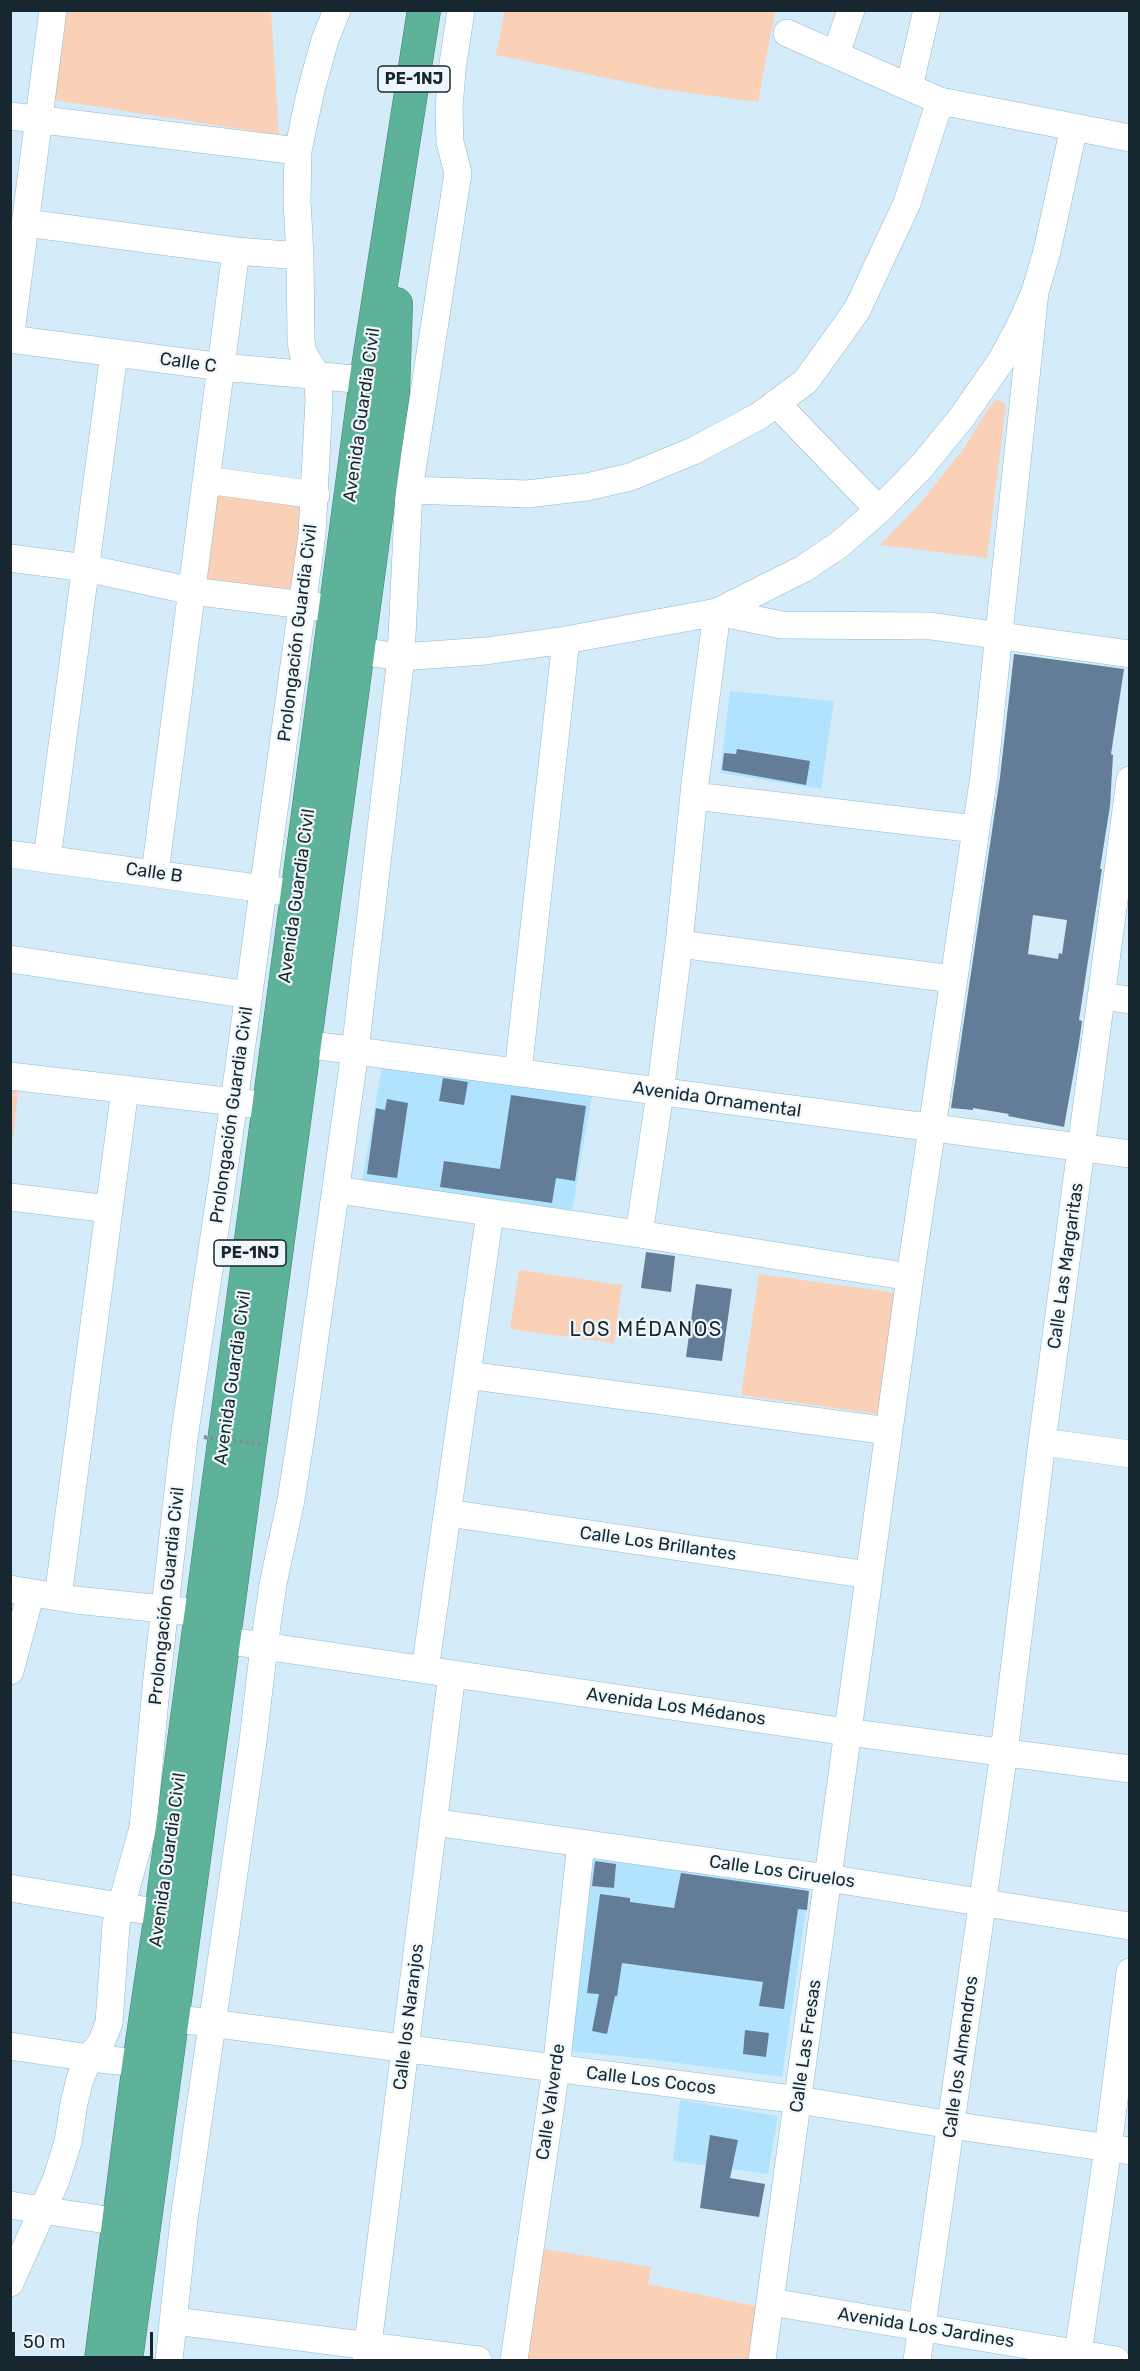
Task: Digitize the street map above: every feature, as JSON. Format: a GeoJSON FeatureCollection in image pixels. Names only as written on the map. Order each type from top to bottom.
{"type":"FeatureCollection","features":[{"type":"Feature","properties":{"kind":"highway","name":"Avenida Guardia Civil"},"geometry":{"type":"LineString","coordinates":[[126,2361],[223,1640],[282,1108],[298,893],[366,380],[424,10]]}},
{"type":"Feature","properties":{"kind":"highway","name":"Avenida Guardia Civil"},"geometry":{"type":"LineString","coordinates":[[101,2361],[139,2063],[201,1615],[282,1108],[304,1044],[393,392],[403,147]]}},
{"type":"Feature","properties":{"kind":"street"},"geometry":{"type":"LineString","coordinates":[[11,340],[53,10]]}},
{"type":"Feature","properties":{"kind":"street","name":"Prolongación Guardia Civil"},"geometry":{"type":"LineString","coordinates":[[10,2283],[56,2180],[68,2142],[74,2103],[89,2058],[101,2043],[109,2023],[116,1924],[143,1828],[156,1678],[166,1609],[184,1438],[264,889],[316,495],[319,400],[317,376],[303,353],[301,340],[298,151],[310,94],[325,40],[337,10]]}},
{"type":"Feature","properties":{"kind":"street"},"geometry":{"type":"LineString","coordinates":[[169,2361],[184,2219],[253,1741],[264,1646],[273,1584],[291,1500],[355,1051],[401,657],[409,490],[458,173],[450,142],[449,108],[461,10]]}},
{"type":"Feature","properties":{"kind":"street"},"geometry":{"type":"LineString","coordinates":[[836,54],[851,10]]}},
{"type":"Feature","properties":{"kind":"street"},"geometry":{"type":"LineString","coordinates":[[909,87],[927,10]]}},
{"type":"Feature","properties":{"kind":"street"},"geometry":{"type":"LineString","coordinates":[[787,33],[940,101],[1130,138]]}},
{"type":"Feature","properties":{"kind":"street"},"geometry":{"type":"LineString","coordinates":[[410,101],[449,108]]}},
{"type":"Feature","properties":{"kind":"street"},"geometry":{"type":"LineString","coordinates":[[409,490],[527,494],[598,485],[630,477],[693,451],[759,417],[806,381],[857,310],[907,202],[940,101]]}},
{"type":"Feature","properties":{"kind":"street"},"geometry":{"type":"LineString","coordinates":[[10,116],[298,151]]}},
{"type":"Feature","properties":{"kind":"street"},"geometry":{"type":"LineString","coordinates":[[357,651],[401,657],[486,651],[566,640],[717,612],[803,570],[840,544],[879,510],[922,466],[962,417],[1001,361],[1035,292],[1047,251],[1074,127]]}},
{"type":"Feature","properties":{"kind":"street"},"geometry":{"type":"LineString","coordinates":[[26,223],[236,251],[300,256]]}},
{"type":"Feature","properties":{"kind":"street"},"geometry":{"type":"LineString","coordinates":[[155,873],[236,251]]}},
{"type":"Feature","properties":{"kind":"street","name":"Calle Las Fresas"},"geometry":{"type":"LineString","coordinates":[[762,2361],[910,1277],[984,775],[1035,292]]}},
{"type":"Feature","properties":{"kind":"street","name":"Calle C"},"geometry":{"type":"LineString","coordinates":[[11,340],[222,367],[366,380]]}},
{"type":"Feature","properties":{"kind":"street"},"geometry":{"type":"LineString","coordinates":[[47,859],[114,353]]}},
{"type":"Feature","properties":{"kind":"street"},"geometry":{"type":"LineString","coordinates":[[776,403],[879,510]]}},
{"type":"Feature","properties":{"kind":"street"},"geometry":{"type":"LineString","coordinates":[[206,480],[316,495]]}},
{"type":"Feature","properties":{"kind":"street"},"geometry":{"type":"LineString","coordinates":[[10,558],[86,568],[192,591],[336,609]]}},
{"type":"Feature","properties":{"kind":"street"},"geometry":{"type":"LineString","coordinates":[[717,612],[782,625],[930,626],[1130,654]]}},
{"type":"Feature","properties":{"kind":"street"},"geometry":{"type":"LineString","coordinates":[[639,1233],[679,944],[694,796],[717,612]]}},
{"type":"Feature","properties":{"kind":"street"},"geometry":{"type":"LineString","coordinates":[[518,1072],[566,640]]}},
{"type":"Feature","properties":{"kind":"street","name":"Calle Las Margaritas"},"geometry":{"type":"LineString","coordinates":[[1004,1752],[1101,996],[1125,855],[1130,780]]}},
{"type":"Feature","properties":{"kind":"street"},"geometry":{"type":"LineString","coordinates":[[694,796],[976,829]]}},
{"type":"Feature","properties":{"kind":"street","name":"Calle B"},"geometry":{"type":"LineString","coordinates":[[10,854],[298,893]]}},
{"type":"Feature","properties":{"kind":"street"},"geometry":{"type":"LineString","coordinates":[[679,944],[953,979]]}},
{"type":"Feature","properties":{"kind":"street"},"geometry":{"type":"LineString","coordinates":[[10,959],[249,995]]}},
{"type":"Feature","properties":{"kind":"street"},"geometry":{"type":"LineString","coordinates":[[1101,996],[1130,1000]]}},
{"type":"Feature","properties":{"kind":"street","name":"Avenida Ornamental"},"geometry":{"type":"LineString","coordinates":[[304,1044],[1130,1154]]}},
{"type":"Feature","properties":{"kind":"street"},"geometry":{"type":"LineString","coordinates":[[10,1076],[282,1108]]}},
{"type":"Feature","properties":{"kind":"street"},"geometry":{"type":"LineString","coordinates":[[58,1597],[125,1089]]}},
{"type":"Feature","properties":{"kind":"street"},"geometry":{"type":"LineString","coordinates":[[337,1190],[639,1233],[910,1277]]}},
{"type":"Feature","properties":{"kind":"street"},"geometry":{"type":"LineString","coordinates":[[10,1197],[109,1209]]}},
{"type":"Feature","properties":{"kind":"street"},"geometry":{"type":"LineString","coordinates":[[425,1670],[490,1213]]}},
{"type":"Feature","properties":{"kind":"street"},"geometry":{"type":"LineString","coordinates":[[467,1376],[889,1431]]}},
{"type":"Feature","properties":{"kind":"street"},"geometry":{"type":"LineString","coordinates":[[1042,1443],[1130,1454]]}},
{"type":"Feature","properties":{"kind":"street","name":"Calle Los Brillantes"},"geometry":{"type":"LineString","coordinates":[[448,1513],[869,1575]]}},
{"type":"Feature","properties":{"kind":"street"},"geometry":{"type":"LineString","coordinates":[[10,1671],[21,1591],[201,1615]]}},
{"type":"Feature","properties":{"kind":"street","name":"Avenida Los Médanos"},"geometry":{"type":"LineString","coordinates":[[223,1640],[847,1732],[1130,1769]]}},
{"type":"Feature","properties":{"kind":"street","name":"Calle los Naranjos"},"geometry":{"type":"LineString","coordinates":[[368,2353],[452,1674]]}},
{"type":"Feature","properties":{"kind":"street","name":"Calle los Almendros"},"geometry":{"type":"LineString","coordinates":[[917,2361],[1004,1752]]}},
{"type":"Feature","properties":{"kind":"street","name":"Calle Los Ciruelos"},"geometry":{"type":"LineString","coordinates":[[433,1822],[828,1878],[1130,1926]]}},
{"type":"Feature","properties":{"kind":"street","name":"Calle Valverde"},"geometry":{"type":"LineString","coordinates":[[514,2361],[556,2069],[581,1843]]}},
{"type":"Feature","properties":{"kind":"street"},"geometry":{"type":"LineString","coordinates":[[10,1888],[120,1905],[161,1914]]}},
{"type":"Feature","properties":{"kind":"street"},"geometry":{"type":"LineString","coordinates":[[1077,2356],[1119,2149],[1130,1972]]}},
{"type":"Feature","properties":{"kind":"street","name":"Calle Los Cocos"},"geometry":{"type":"LineString","coordinates":[[172,2018],[799,2100],[1119,2149]]}},
{"type":"Feature","properties":{"kind":"street"},"geometry":{"type":"LineString","coordinates":[[10,2046],[139,2063]]}},
{"type":"Feature","properties":{"kind":"street"},"geometry":{"type":"LineString","coordinates":[[10,2205],[119,2222]]}},
{"type":"Feature","properties":{"kind":"street","name":"Avenida Los Jardines"},"geometry":{"type":"LineString","coordinates":[[771,2302],[1116,2361]]}},
{"type":"Feature","properties":{"kind":"street"},"geometry":{"type":"LineString","coordinates":[[175,2321],[368,2353],[478,2361]]}},
{"type":"Feature","properties":{"kind":"path"},"geometry":{"type":"LineString","coordinates":[[204,1437],[264,1445]]}},
{"type":"Feature","properties":{"kind":"shaded area"},"geometry":{"type":"Polygon","coordinates":[[[505,10],[775,11],[758,102],[660,89],[496,55],[505,10]]]}},
{"type":"Feature","properties":{"kind":"shaded area"},"geometry":{"type":"Polygon","coordinates":[[[66,11],[271,11],[279,135],[54,100],[66,11]]]}},
{"type":"Feature","properties":{"kind":"shaded area"},"geometry":{"type":"Polygon","coordinates":[[[998,399],[1006,405],[987,558],[880,545],[923,500],[964,448],[989,407],[998,399]]]}},
{"type":"Feature","properties":{"kind":"shaded area"},"geometry":{"type":"Polygon","coordinates":[[[213,489],[305,503],[296,592],[202,578],[213,489]]]}},
{"type":"Feature","properties":{"kind":"shaded area"},"geometry":{"type":"Polygon","coordinates":[[[730,691],[834,701],[821,789],[720,773],[730,691]]]}},
{"type":"Feature","properties":{"kind":"shaded area"},"geometry":{"type":"Polygon","coordinates":[[[383,1061],[592,1095],[572,1210],[362,1181],[383,1061]]]}},
{"type":"Feature","properties":{"kind":"shaded area"},"geometry":{"type":"Polygon","coordinates":[[[11,1086],[19,1086],[11,1156],[11,1086]]]}},
{"type":"Feature","properties":{"kind":"shaded area"},"geometry":{"type":"Polygon","coordinates":[[[519,1270],[622,1285],[614,1343],[510,1329],[519,1270]]]}},
{"type":"Feature","properties":{"kind":"shaded area"},"geometry":{"type":"Polygon","coordinates":[[[759,1274],[897,1293],[879,1414],[741,1395],[759,1274]]]}},
{"type":"Feature","properties":{"kind":"shaded area"},"geometry":{"type":"Polygon","coordinates":[[[593,1858],[809,1889],[782,2077],[570,2051],[593,1858]]]}},
{"type":"Feature","properties":{"kind":"shaded area"},"geometry":{"type":"Polygon","coordinates":[[[680,2100],[778,2116],[768,2174],[673,2161],[680,2100]]]}},
{"type":"Feature","properties":{"kind":"shaded area"},"geometry":{"type":"Polygon","coordinates":[[[538,2248],[651,2267],[648,2284],[760,2307],[752,2360],[522,2360],[538,2248]]]}},
{"type":"Feature","properties":{"kind":"building"},"geometry":{"type":"Polygon","coordinates":[[[1014,654],[1124,669],[1111,754],[1113,755],[1110,806],[1100,869],[1102,869],[1079,1020],[1082,1021],[1079,1043],[1064,1127],[1008,1116],[1009,1114],[973,1108],[973,1110],[951,1108],[1000,777],[1014,654]],[[1033,915],[1028,954],[1058,959],[1059,953],[1062,954],[1067,920],[1033,915]]]}},
{"type":"Feature","properties":{"kind":"building"},"geometry":{"type":"Polygon","coordinates":[[[737,749],[810,761],[806,785],[722,770],[724,753],[736,754],[737,749]]]}},
{"type":"Feature","properties":{"kind":"building"},"geometry":{"type":"Polygon","coordinates":[[[443,1078],[468,1082],[464,1105],[439,1101],[443,1078]]]}},
{"type":"Feature","properties":{"kind":"building"},"geometry":{"type":"Polygon","coordinates":[[[511,1095],[586,1106],[575,1181],[556,1178],[552,1203],[440,1187],[444,1161],[500,1169],[511,1095]]]}},
{"type":"Feature","properties":{"kind":"building"},"geometry":{"type":"Polygon","coordinates":[[[387,1099],[408,1103],[397,1178],[367,1174],[376,1108],[385,1110],[387,1099]]]}},
{"type":"Feature","properties":{"kind":"building"},"geometry":{"type":"Polygon","coordinates":[[[646,1252],[675,1256],[671,1292],[641,1288],[646,1252]]]}},
{"type":"Feature","properties":{"kind":"building"},"geometry":{"type":"Polygon","coordinates":[[[696,1284],[732,1289],[722,1361],[686,1357],[696,1284]]]}},
{"type":"Feature","properties":{"kind":"building"},"geometry":{"type":"Polygon","coordinates":[[[595,1861],[616,1864],[614,1888],[592,1886],[595,1861]]]}},
{"type":"Feature","properties":{"kind":"building"},"geometry":{"type":"Polygon","coordinates":[[[681,1873],[809,1891],[807,1910],[798,1909],[784,2009],[759,2006],[763,1982],[622,1963],[617,1996],[615,1996],[607,2034],[592,2031],[599,1994],[587,1993],[600,1894],[630,1898],[630,1902],[674,1908],[681,1873]]]}},
{"type":"Feature","properties":{"kind":"building"},"geometry":{"type":"Polygon","coordinates":[[[745,2030],[769,2033],[766,2057],[743,2054],[745,2030]]]}},
{"type":"Feature","properties":{"kind":"building"},"geometry":{"type":"Polygon","coordinates":[[[710,2135],[738,2140],[730,2178],[765,2184],[759,2217],[700,2208],[710,2135]]]}},
{"type":"Feature","properties":{"kind":"district","name":"LOS MÉDANOS"},"geometry":{"type":"Point","coordinates":[646,1330]}}]}
